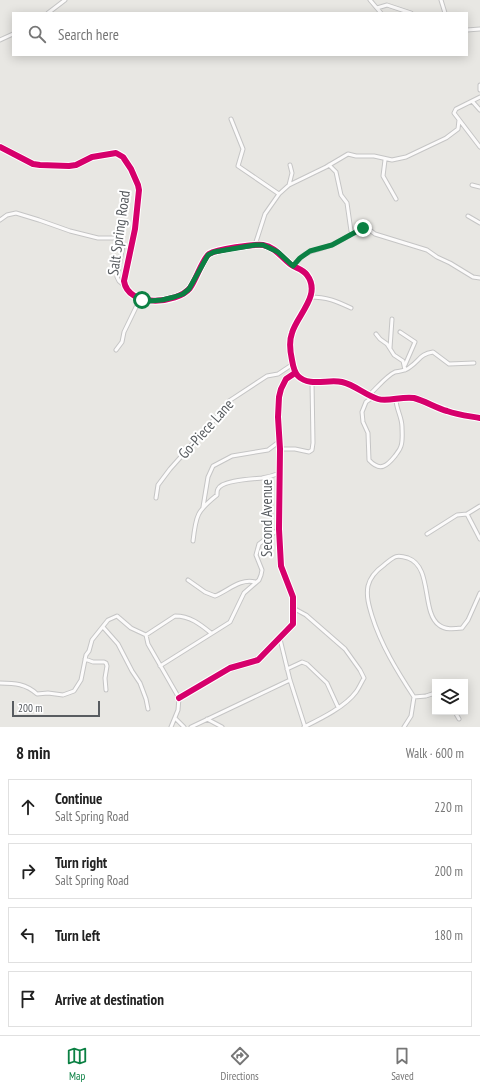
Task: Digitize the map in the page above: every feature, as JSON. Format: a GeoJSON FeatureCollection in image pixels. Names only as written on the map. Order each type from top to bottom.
{"type":"FeatureCollection","features":[{"type":"Feature","properties":{"kind":"street"},"geometry":{"type":"LineString","coordinates":[[49,12],[64,0]]}},
{"type":"Feature","properties":{"kind":"street"},"geometry":{"type":"LineString","coordinates":[[370,0],[380,12]]}},
{"type":"Feature","properties":{"kind":"street"},"geometry":{"type":"LineString","coordinates":[[441,0],[444,12]]}},
{"type":"Feature","properties":{"kind":"street"},"geometry":{"type":"LineString","coordinates":[[377,8],[387,5],[408,12]]}},
{"type":"Feature","properties":{"kind":"street"},"geometry":{"type":"LineString","coordinates":[[468,30],[480,29]]}},
{"type":"Feature","properties":{"kind":"street"},"geometry":{"type":"LineString","coordinates":[[0,40],[12,34]]}},
{"type":"Feature","properties":{"kind":"street"},"geometry":{"type":"LineString","coordinates":[[480,85],[480,90]]}},
{"type":"Feature","properties":{"kind":"street"},"geometry":{"type":"LineString","coordinates":[[480,97],[456,109],[454,113],[480,147]]}},
{"type":"Feature","properties":{"kind":"street"},"geometry":{"type":"LineString","coordinates":[[472,101],[480,110]]}},
{"type":"Feature","properties":{"kind":"street"},"geometry":{"type":"LineString","coordinates":[[231,119],[243,149],[238,166],[279,194]]}},
{"type":"Feature","properties":{"kind":"street"},"geometry":{"type":"LineString","coordinates":[[255,245],[265,214],[279,194],[289,185],[348,154],[356,156],[379,157],[385,160],[406,157],[442,141],[458,129],[459,120]]}},
{"type":"Feature","properties":{"kind":"street","name":"Salt Spring Road"},"geometry":{"type":"LineString","coordinates":[[0,147],[40,166],[76,165],[92,157],[111,153],[116,153],[123,157],[136,179],[139,195],[135,229],[126,270],[125,286],[134,296],[140,299]]}},
{"type":"Feature","properties":{"kind":"street"},"geometry":{"type":"LineString","coordinates":[[385,160],[384,176],[396,199]]}},
{"type":"Feature","properties":{"kind":"street"},"geometry":{"type":"LineString","coordinates":[[289,185],[292,172],[290,165]]}},
{"type":"Feature","properties":{"kind":"street"},"geometry":{"type":"LineString","coordinates":[[329,165],[336,172],[341,195],[347,203],[351,231],[354,233]]}},
{"type":"Feature","properties":{"kind":"street"},"geometry":{"type":"LineString","coordinates":[[472,185],[480,187]]}},
{"type":"Feature","properties":{"kind":"street"},"geometry":{"type":"LineString","coordinates":[[0,220],[7,215],[16,213],[70,231],[98,238],[121,238],[123,246],[117,277],[125,286]]}},
{"type":"Feature","properties":{"kind":"street"},"geometry":{"type":"LineString","coordinates":[[468,216],[480,223]]}},
{"type":"Feature","properties":{"kind":"street"},"geometry":{"type":"LineString","coordinates":[[293,266],[306,253],[332,245],[363,228],[367,228],[375,234],[427,250],[473,278],[480,278]]}},
{"type":"Feature","properties":{"kind":"street"},"geometry":{"type":"LineString","coordinates":[[116,350],[122,342],[124,332],[140,299],[149,301],[162,300],[183,294],[189,289],[208,255],[214,252],[263,245],[278,252],[293,266],[307,275],[311,282],[310,297],[307,306],[295,324],[290,340],[295,373],[299,377],[306,381],[312,382],[341,382],[356,387],[380,400],[412,398],[447,411],[480,418]]}},
{"type":"Feature","properties":{"kind":"street"},"geometry":{"type":"LineString","coordinates":[[310,297],[332,299],[351,308]]}},
{"type":"Feature","properties":{"kind":"street"},"geometry":{"type":"LineString","coordinates":[[390,348],[392,319]]}},
{"type":"Feature","properties":{"kind":"street"},"geometry":{"type":"LineString","coordinates":[[400,332],[415,342],[405,365],[405,370]]}},
{"type":"Feature","properties":{"kind":"street"},"geometry":{"type":"LineString","coordinates":[[376,334],[387,344],[394,355],[405,365]]}},
{"type":"Feature","properties":{"kind":"street"},"geometry":{"type":"LineString","coordinates":[[396,399],[396,405],[402,425],[401,445],[398,453],[391,462],[385,466],[372,464],[369,460],[368,433],[363,422],[362,412],[366,402],[371,396],[395,373],[409,368],[426,353],[433,352],[449,364],[474,363]]}},
{"type":"Feature","properties":{"kind":"street","name":"Go-Piece Lane"},"geometry":{"type":"LineString","coordinates":[[156,498],[158,485],[170,469],[220,414],[228,401],[267,376],[278,374],[293,364]]}},
{"type":"Feature","properties":{"kind":"street","name":"Second Avenue"},"geometry":{"type":"LineString","coordinates":[[179,698],[230,668],[258,660],[293,624],[292,591],[281,566],[279,529],[280,441],[278,417],[281,389],[286,380],[295,373]]}},
{"type":"Feature","properties":{"kind":"street"},"geometry":{"type":"LineString","coordinates":[[280,449],[295,449],[309,452],[312,450],[312,382]]}},
{"type":"Feature","properties":{"kind":"street"},"geometry":{"type":"LineString","coordinates":[[203,507],[208,477],[214,466],[232,456],[268,450],[280,441]]}},
{"type":"Feature","properties":{"kind":"street"},"geometry":{"type":"LineString","coordinates":[[193,541],[195,520],[203,507],[217,495],[217,489],[223,484],[246,479],[264,478],[280,473]]}},
{"type":"Feature","properties":{"kind":"street"},"geometry":{"type":"LineString","coordinates":[[427,534],[457,515],[466,514],[480,506]]}},
{"type":"Feature","properties":{"kind":"street"},"geometry":{"type":"LineString","coordinates":[[466,514],[480,537]]}},
{"type":"Feature","properties":{"kind":"street"},"geometry":{"type":"LineString","coordinates":[[160,666],[230,622],[244,593],[259,580],[262,572],[256,555],[259,544],[279,529]]}},
{"type":"Feature","properties":{"kind":"street"},"geometry":{"type":"LineString","coordinates":[[404,727],[411,716],[414,697],[398,672],[376,629],[367,595],[368,584],[376,571],[394,556],[400,555],[411,559],[419,568],[424,581],[429,605],[434,619],[439,625],[450,629],[462,628],[468,620],[480,593]]}},
{"type":"Feature","properties":{"kind":"street"},"geometry":{"type":"LineString","coordinates":[[188,580],[204,592],[215,596],[232,586],[250,581],[256,582]]}},
{"type":"Feature","properties":{"kind":"street"},"geometry":{"type":"LineString","coordinates":[[475,604],[480,607]]}},
{"type":"Feature","properties":{"kind":"street"},"geometry":{"type":"LineString","coordinates":[[280,639],[290,680],[305,727],[324,717],[348,701],[356,692],[364,678],[345,649],[306,615],[293,608]]}},
{"type":"Feature","properties":{"kind":"street"},"geometry":{"type":"LineString","coordinates":[[0,683],[11,682],[19,684],[27,687],[37,694],[48,693],[63,695],[74,691],[79,685],[85,659],[92,640],[108,620],[117,616],[131,628],[146,635]]}},
{"type":"Feature","properties":{"kind":"street"},"geometry":{"type":"LineString","coordinates":[[146,635],[175,616],[181,616],[198,621],[211,633]]}},
{"type":"Feature","properties":{"kind":"street"},"geometry":{"type":"LineString","coordinates":[[103,627],[118,644],[140,683],[148,709]]}},
{"type":"Feature","properties":{"kind":"street"},"geometry":{"type":"LineString","coordinates":[[146,635],[148,644],[179,698],[178,710],[171,727]]}},
{"type":"Feature","properties":{"kind":"street"},"geometry":{"type":"LineString","coordinates":[[85,659],[93,662],[106,663],[106,690]]}},
{"type":"Feature","properties":{"kind":"street"},"geometry":{"type":"LineString","coordinates":[[287,669],[302,662],[307,664],[327,683],[338,707]]}},
{"type":"Feature","properties":{"kind":"street"},"geometry":{"type":"LineString","coordinates":[[191,727],[290,680]]}},
{"type":"Feature","properties":{"kind":"street"},"geometry":{"type":"LineString","coordinates":[[414,697],[432,694]]}},
{"type":"Feature","properties":{"kind":"street"},"geometry":{"type":"LineString","coordinates":[[457,715],[459,719]]}},
{"type":"Feature","properties":{"kind":"street"},"geometry":{"type":"LineString","coordinates":[[175,718],[184,727]]}},
{"type":"Feature","properties":{"kind":"street"},"geometry":{"type":"LineString","coordinates":[[207,719],[222,727]]}},
{"type":"Feature","properties":{"kind":"cycle path"},"geometry":{"type":"LineString","coordinates":[[0,147],[33,164],[40,165],[76,165],[92,157],[116,153],[123,157],[131,169],[139,190],[135,229],[124,281],[127,290],[134,296],[154,301],[175,297],[184,293],[190,288],[204,260],[209,254],[220,250],[244,246],[267,246],[290,264],[303,271],[311,282],[312,290],[310,297],[290,339],[290,350],[293,364],[298,376],[302,379],[313,382],[342,382],[382,400],[414,398],[451,412],[480,418]]}},
{"type":"Feature","properties":{"kind":"cycle path"},"geometry":{"type":"LineString","coordinates":[[179,698],[230,668],[258,660],[293,624],[293,597],[281,566],[279,529],[280,449],[278,417],[281,389],[286,379],[295,373]]}},
{"type":"Feature","properties":{"kind":"route"},"geometry":{"type":"LineString","coordinates":[[142,300],[162,300],[183,294],[189,289],[197,277],[208,255],[214,252],[263,245],[278,252],[293,266],[303,255],[310,251],[332,245],[363,228]]}}]}
